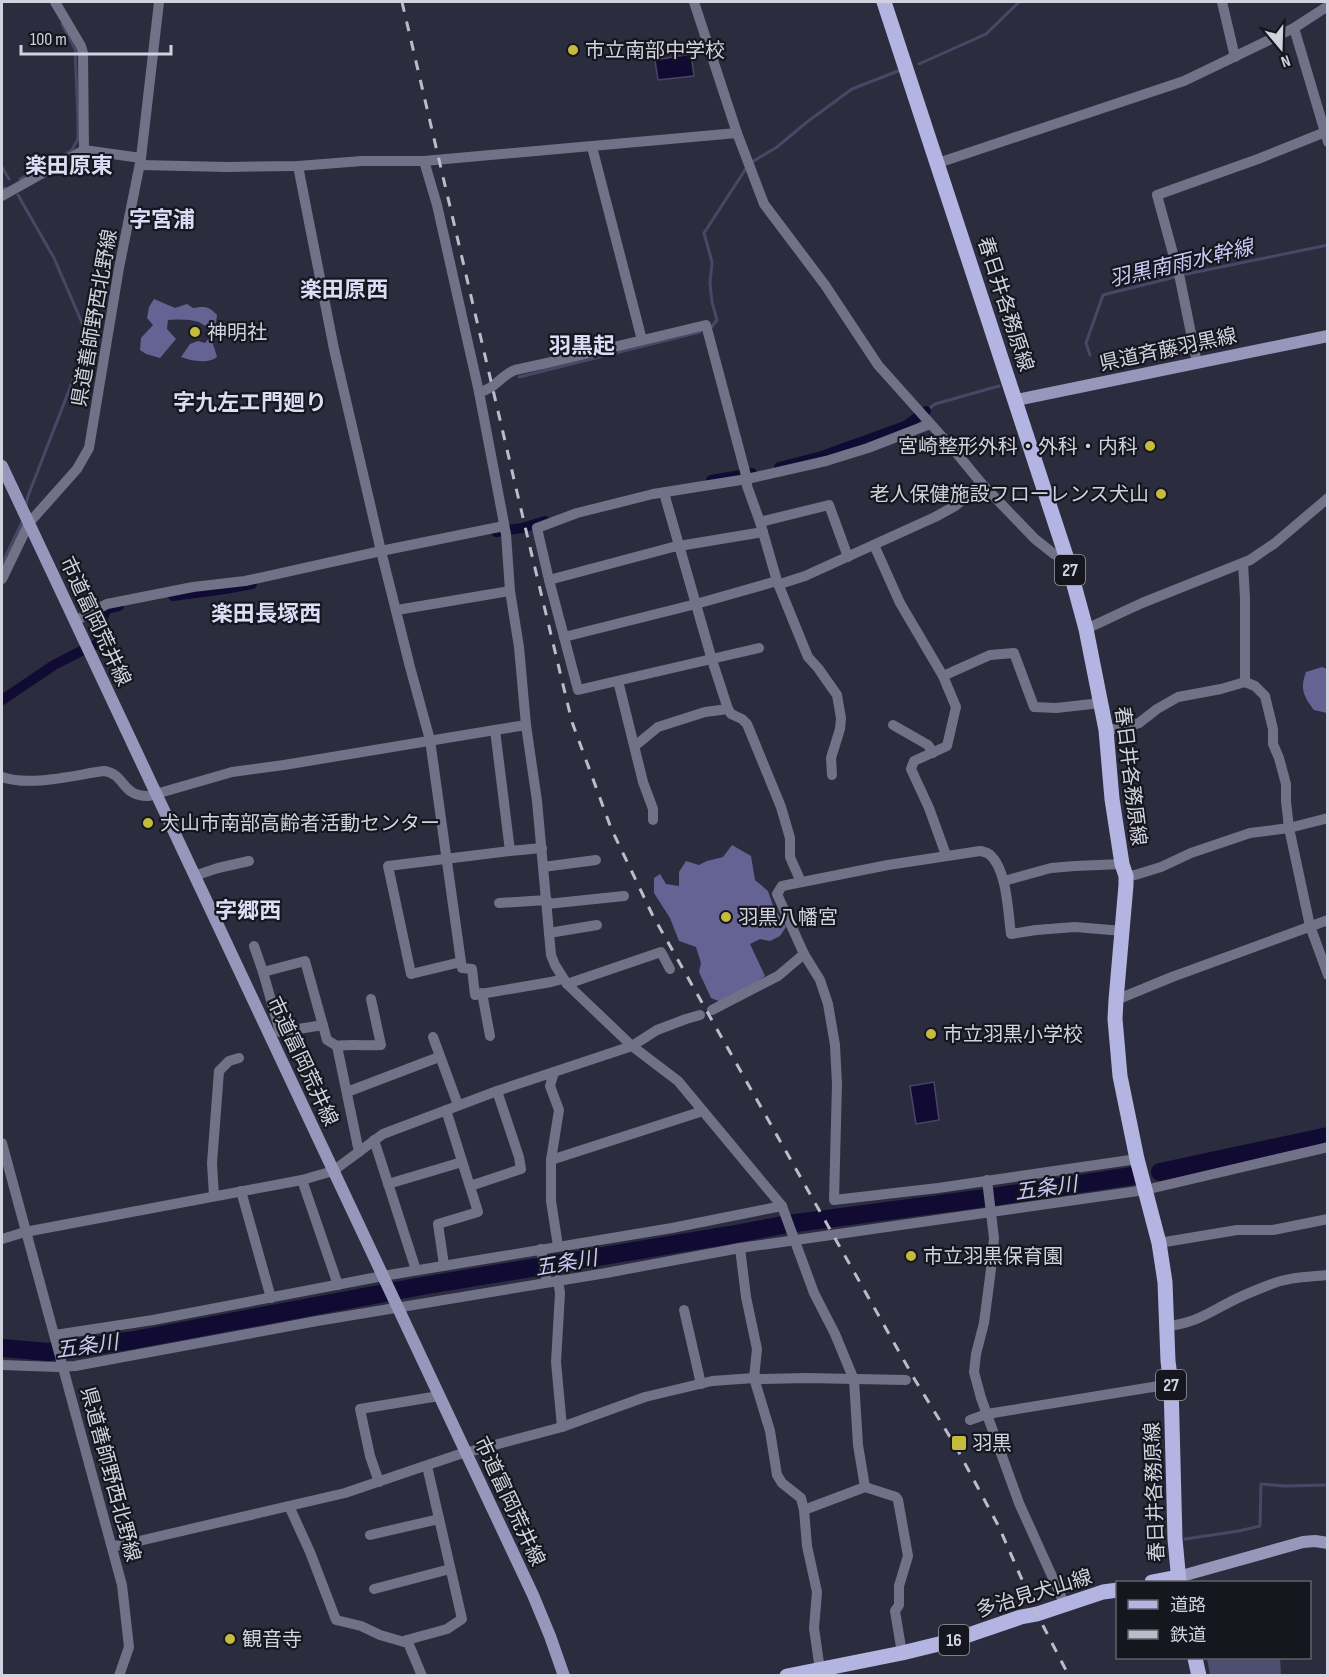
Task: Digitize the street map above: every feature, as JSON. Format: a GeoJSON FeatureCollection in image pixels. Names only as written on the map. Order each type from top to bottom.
{"type":"FeatureCollection","features":[{"type":"Feature","properties":{"kind":"main road","name":"春日井各務原線"},"geometry":{"type":"LineString","coordinates":[[884,2],[1067,560],[1086,629],[1101,703],[1106,730],[1112,799],[1124,870],[1123,931],[1115,1019],[1120,1076],[1137,1159],[1159,1243],[1165,1282],[1178,1580]]}},
{"type":"Feature","properties":{"kind":"main road","name":"多治見犬山線"},"geometry":{"type":"LineString","coordinates":[[787,1676],[829,1671],[951,1641],[1103,1592],[1116,1590]]}},
{"type":"Feature","properties":{"kind":"main road"},"geometry":{"type":"LineString","coordinates":[[1195,1659],[1198,1676]]}},
{"type":"Feature","properties":{"kind":"street"},"geometry":{"type":"LineString","coordinates":[[56,2],[83,53],[84,150]]}},
{"type":"Feature","properties":{"kind":"street","name":"県道善師野西北野線"},"geometry":{"type":"LineString","coordinates":[[2,579],[29,523],[77,469],[89,448],[119,268],[140,162],[159,2]]}},
{"type":"Feature","properties":{"kind":"street"},"geometry":{"type":"LineString","coordinates":[[694,2],[737,133],[764,204],[825,285],[878,365],[982,484],[1045,548],[1067,560]]}},
{"type":"Feature","properties":{"kind":"street"},"geometry":{"type":"LineString","coordinates":[[1222,2],[1235,57]]}},
{"type":"Feature","properties":{"kind":"street"},"geometry":{"type":"LineString","coordinates":[[938,164],[1184,81],[1294,28],[1328,6]]}},
{"type":"Feature","properties":{"kind":"street"},"geometry":{"type":"LineString","coordinates":[[1197,363],[1179,275],[1157,195],[1327,135],[1294,28]]}},
{"type":"Feature","properties":{"kind":"street"},"geometry":{"type":"LineString","coordinates":[[2,196],[84,150],[140,162],[227,167],[298,166],[362,161],[424,161],[737,133]]}},
{"type":"Feature","properties":{"kind":"street"},"geometry":{"type":"LineString","coordinates":[[592,147],[642,340]]}},
{"type":"Feature","properties":{"kind":"street"},"geometry":{"type":"LineString","coordinates":[[424,161],[437,205],[479,392],[505,530],[510,591],[519,647],[526,725],[542,848],[552,956],[565,981],[632,1046],[678,1081],[783,1209],[814,1293],[835,1334],[854,1380],[858,1445],[866,1487]]}},
{"type":"Feature","properties":{"kind":"street"},"geometry":{"type":"LineString","coordinates":[[298,166],[334,349],[410,667],[430,740],[462,968],[472,969],[475,995],[565,981],[661,952],[670,969]]}},
{"type":"Feature","properties":{"kind":"street"},"geometry":{"type":"LineString","coordinates":[[479,392],[488,391],[515,369],[642,340],[708,330],[747,486],[778,583],[808,657],[837,695],[841,718],[831,758],[832,775]]}},
{"type":"Feature","properties":{"kind":"street","name":"県道斉藤羽黒線"},"geometry":{"type":"LineString","coordinates":[[1016,400],[1328,336]]}},
{"type":"Feature","properties":{"kind":"street"},"geometry":{"type":"LineString","coordinates":[[759,648],[578,690],[537,528],[577,513],[825,461],[868,448],[930,424]]}},
{"type":"Feature","properties":{"kind":"street","name":"市道富岡荒井線"},"geometry":{"type":"LineString","coordinates":[[2,466],[194,876],[275,1035],[333,1171],[532,1595],[564,1676]]}},
{"type":"Feature","properties":{"kind":"street"},"geometry":{"type":"LineString","coordinates":[[564,637],[805,576],[935,517],[955,506],[982,484]]}},
{"type":"Feature","properties":{"kind":"street"},"geometry":{"type":"LineString","coordinates":[[664,493],[728,709],[731,714],[747,724],[781,807],[790,838],[790,857],[801,882]]}},
{"type":"Feature","properties":{"kind":"street"},"geometry":{"type":"LineString","coordinates":[[1086,629],[1142,603],[1243,563],[1275,543],[1328,498]]}},
{"type":"Feature","properties":{"kind":"street"},"geometry":{"type":"LineString","coordinates":[[549,580],[761,527],[829,504],[848,557]]}},
{"type":"Feature","properties":{"kind":"street"},"geometry":{"type":"LineString","coordinates":[[75,621],[106,604],[193,587],[244,581],[505,530]]}},
{"type":"Feature","properties":{"kind":"street"},"geometry":{"type":"LineString","coordinates":[[874,545],[900,603],[943,676],[956,707],[947,746],[914,761],[911,769],[929,808],[946,855]]}},
{"type":"Feature","properties":{"kind":"street"},"geometry":{"type":"LineString","coordinates":[[1243,563],[1245,682]]}},
{"type":"Feature","properties":{"kind":"street"},"geometry":{"type":"LineString","coordinates":[[397,610],[510,591]]}},
{"type":"Feature","properties":{"kind":"street"},"geometry":{"type":"LineString","coordinates":[[943,676],[990,655],[1014,653],[1034,707],[1056,708],[1101,703]]}},
{"type":"Feature","properties":{"kind":"street"},"geometry":{"type":"LineString","coordinates":[[618,681],[653,809],[653,820]]}},
{"type":"Feature","properties":{"kind":"street"},"geometry":{"type":"LineString","coordinates":[[1106,730],[1125,728],[1139,723],[1157,709],[1178,698],[1198,692],[1221,689],[1245,682],[1255,686],[1265,696],[1273,729],[1273,744],[1286,784],[1289,828],[1310,926],[1328,975]]}},
{"type":"Feature","properties":{"kind":"street"},"geometry":{"type":"LineString","coordinates":[[635,746],[658,727],[705,712],[728,709]]}},
{"type":"Feature","properties":{"kind":"street"},"geometry":{"type":"LineString","coordinates":[[2,777],[26,782],[104,771],[112,772],[127,789],[136,795],[149,796],[232,772],[313,761],[526,725]]}},
{"type":"Feature","properties":{"kind":"street"},"geometry":{"type":"LineString","coordinates":[[894,725],[928,745],[933,753]]}},
{"type":"Feature","properties":{"kind":"street"},"geometry":{"type":"LineString","coordinates":[[495,730],[510,851]]}},
{"type":"Feature","properties":{"kind":"street"},"geometry":{"type":"LineString","coordinates":[[1004,881],[1051,868],[1075,866],[1124,870],[1135,875],[1250,833],[1289,828],[1328,818]]}},
{"type":"Feature","properties":{"kind":"street"},"geometry":{"type":"LineString","coordinates":[[461,962],[411,974],[388,866],[542,848]]}},
{"type":"Feature","properties":{"kind":"street"},"geometry":{"type":"LineString","coordinates":[[1123,931],[1075,927],[1011,934],[1004,881],[1000,870],[989,853],[980,851],[946,855],[782,886],[777,894],[804,954],[820,980],[828,1004],[835,1045],[837,1084],[834,1200],[938,1188],[1137,1159]]}},
{"type":"Feature","properties":{"kind":"street"},"geometry":{"type":"LineString","coordinates":[[543,867],[596,860]]}},
{"type":"Feature","properties":{"kind":"street"},"geometry":{"type":"LineString","coordinates":[[194,876],[249,861]]}},
{"type":"Feature","properties":{"kind":"street"},"geometry":{"type":"LineString","coordinates":[[499,903],[624,896]]}},
{"type":"Feature","properties":{"kind":"street"},"geometry":{"type":"LineString","coordinates":[[1116,1000],[1328,920]]}},
{"type":"Feature","properties":{"kind":"street"},"geometry":{"type":"LineString","coordinates":[[549,933],[597,925]]}},
{"type":"Feature","properties":{"kind":"street"},"geometry":{"type":"LineString","coordinates":[[254,946],[264,972],[275,1035],[323,1026]]}},
{"type":"Feature","properties":{"kind":"street"},"geometry":{"type":"LineString","coordinates":[[712,1010],[778,976],[804,954]]}},
{"type":"Feature","properties":{"kind":"street"},"geometry":{"type":"LineString","coordinates":[[264,972],[304,961],[327,1040],[337,1046],[381,1044],[371,999]]}},
{"type":"Feature","properties":{"kind":"street"},"geometry":{"type":"LineString","coordinates":[[482,993],[490,1036]]}},
{"type":"Feature","properties":{"kind":"street"},"geometry":{"type":"LineString","coordinates":[[2,1239],[25,1232],[302,1179],[333,1171],[383,1134],[497,1091],[632,1046],[657,1030],[700,1015]]}},
{"type":"Feature","properties":{"kind":"street"},"geometry":{"type":"LineString","coordinates":[[432,1037],[458,1106]]}},
{"type":"Feature","properties":{"kind":"street"},"geometry":{"type":"LineString","coordinates":[[337,1046],[359,1152]]}},
{"type":"Feature","properties":{"kind":"street"},"geometry":{"type":"LineString","coordinates":[[347,1092],[439,1057]]}},
{"type":"Feature","properties":{"kind":"street"},"geometry":{"type":"LineString","coordinates":[[214,1196],[212,1163],[219,1071],[229,1061],[239,1058]]}},
{"type":"Feature","properties":{"kind":"street"},"geometry":{"type":"LineString","coordinates":[[554,1072],[550,1086],[559,1110],[551,1160],[551,1201],[558,1246]]}},
{"type":"Feature","properties":{"kind":"street"},"geometry":{"type":"LineString","coordinates":[[470,1186],[521,1169],[497,1091]]}},
{"type":"Feature","properties":{"kind":"street"},"geometry":{"type":"LineString","coordinates":[[444,1266],[438,1224],[478,1212],[446,1110]]}},
{"type":"Feature","properties":{"kind":"street"},"geometry":{"type":"LineString","coordinates":[[551,1160],[703,1110]]}},
{"type":"Feature","properties":{"kind":"street"},"geometry":{"type":"LineString","coordinates":[[374,1140],[416,1270]]}},
{"type":"Feature","properties":{"kind":"street","name":"県道善師野西北野線"},"geometry":{"type":"LineString","coordinates":[[2,1143],[122,1586],[129,1647],[119,1676]]}},
{"type":"Feature","properties":{"kind":"street"},"geometry":{"type":"LineString","coordinates":[[2,1365],[75,1366],[317,1321],[793,1239],[1145,1190],[1328,1147]]}},
{"type":"Feature","properties":{"kind":"street"},"geometry":{"type":"LineString","coordinates":[[388,1184],[462,1162]]}},
{"type":"Feature","properties":{"kind":"street"},"geometry":{"type":"LineString","coordinates":[[302,1179],[338,1285]]}},
{"type":"Feature","properties":{"kind":"street"},"geometry":{"type":"LineString","coordinates":[[987,1180],[994,1238],[984,1323],[974,1372],[1018,1503],[1065,1605]]}},
{"type":"Feature","properties":{"kind":"street"},"geometry":{"type":"LineString","coordinates":[[241,1191],[271,1298]]}},
{"type":"Feature","properties":{"kind":"street"},"geometry":{"type":"LineString","coordinates":[[55,1335],[153,1320],[416,1270],[783,1209]]}},
{"type":"Feature","properties":{"kind":"street"},"geometry":{"type":"LineString","coordinates":[[1159,1243],[1237,1230],[1274,1230],[1328,1219]]}},
{"type":"Feature","properties":{"kind":"street"},"geometry":{"type":"LineString","coordinates":[[740,1248],[746,1297],[758,1350],[754,1378],[770,1431],[777,1475],[782,1483],[801,1498],[807,1546],[817,1592],[814,1628],[829,1671]]}},
{"type":"Feature","properties":{"kind":"street"},"geometry":{"type":"LineString","coordinates":[[541,1249],[560,1293],[556,1362],[562,1427]]}},
{"type":"Feature","properties":{"kind":"street"},"geometry":{"type":"LineString","coordinates":[[1167,1326],[1196,1320],[1270,1284],[1287,1279],[1328,1275]]}},
{"type":"Feature","properties":{"kind":"street"},"geometry":{"type":"LineString","coordinates":[[684,1310],[701,1384]]}},
{"type":"Feature","properties":{"kind":"street"},"geometry":{"type":"LineString","coordinates":[[112,1546],[345,1493],[457,1455],[562,1427],[645,1397],[701,1384],[734,1378],[906,1380]]}},
{"type":"Feature","properties":{"kind":"street"},"geometry":{"type":"LineString","coordinates":[[970,1420],[987,1414],[1171,1384]]}},
{"type":"Feature","properties":{"kind":"street"},"geometry":{"type":"LineString","coordinates":[[379,1482],[370,1456],[360,1409],[439,1396]]}},
{"type":"Feature","properties":{"kind":"street"},"geometry":{"type":"LineString","coordinates":[[289,1506],[310,1552],[336,1620],[361,1626],[380,1635],[404,1642],[447,1629],[462,1619],[427,1466]]}},
{"type":"Feature","properties":{"kind":"street"},"geometry":{"type":"LineString","coordinates":[[804,1510],[866,1487],[896,1497],[908,1556],[899,1586],[899,1605],[895,1611],[902,1653]]}},
{"type":"Feature","properties":{"kind":"street"},"geometry":{"type":"LineString","coordinates":[[370,1535],[439,1519]]}},
{"type":"Feature","properties":{"kind":"street"},"geometry":{"type":"LineString","coordinates":[[1178,1580],[1303,1542],[1328,1543]]}},
{"type":"Feature","properties":{"kind":"street"},"geometry":{"type":"LineString","coordinates":[[374,1588],[450,1569]]}},
{"type":"Feature","properties":{"kind":"street"},"geometry":{"type":"LineString","coordinates":[[407,1640],[422,1676]]}},
{"type":"Feature","properties":{"kind":"shaded area"},"geometry":{"type":"Polygon","coordinates":[[[691,54],[694,76],[658,80],[655,60],[691,54]]]}},
{"type":"Feature","properties":{"kind":"shaded area"},"geometry":{"type":"Polygon","coordinates":[[[154,299],[175,308],[187,304],[193,308],[206,307],[214,312],[217,315],[213,344],[217,357],[195,361],[181,357],[190,344],[198,341],[205,343],[210,337],[208,326],[180,319],[168,320],[167,329],[176,339],[160,358],[140,350],[141,338],[153,325],[147,318],[149,307],[154,299]]]}},
{"type":"Feature","properties":{"kind":"shaded area"},"geometry":{"type":"Polygon","coordinates":[[[1322,667],[1327,669],[1327,713],[1314,710],[1305,696],[1303,687],[1306,672],[1322,667]]]}},
{"type":"Feature","properties":{"kind":"shaded area"},"geometry":{"type":"Polygon","coordinates":[[[732,845],[751,856],[755,880],[768,891],[774,908],[786,927],[780,936],[770,941],[760,939],[750,944],[765,976],[749,988],[721,1002],[711,998],[699,972],[701,963],[696,947],[679,941],[670,918],[654,893],[654,878],[660,874],[666,884],[679,886],[679,872],[686,861],[699,865],[723,857],[732,845]]]}},
{"type":"Feature","properties":{"kind":"shaded area"},"geometry":{"type":"Polygon","coordinates":[[[934,1082],[939,1120],[916,1124],[910,1086],[934,1082]]]}},
{"type":"Feature","properties":{"kind":"shaded area"},"geometry":{"type":"Polygon","coordinates":[[[1207,1659],[1280,1659],[1281,1675],[1210,1675],[1207,1659]]]}},
{"type":"Feature","properties":{"kind":"waterway"},"geometry":{"type":"LineString","coordinates":[[919,64],[986,34],[1019,2]]}},
{"type":"Feature","properties":{"kind":"waterway"},"geometry":{"type":"LineString","coordinates":[[62,24],[75,49],[78,119],[78,139],[72,150],[64,155]]}},
{"type":"Feature","properties":{"kind":"waterway"},"geometry":{"type":"LineString","coordinates":[[752,162],[777,147],[852,89],[898,71]]}},
{"type":"Feature","properties":{"kind":"waterway"},"geometry":{"type":"LineString","coordinates":[[20,179],[45,166]]}},
{"type":"Feature","properties":{"kind":"waterway"},"geometry":{"type":"LineString","coordinates":[[2,167],[9,179]]}},
{"type":"Feature","properties":{"kind":"waterway"},"geometry":{"type":"LineString","coordinates":[[710,329],[717,320],[710,283],[712,262],[704,233],[747,167]]}},
{"type":"Feature","properties":{"kind":"waterway"},"geometry":{"type":"LineString","coordinates":[[18,195],[54,258],[89,339],[26,505]]}},
{"type":"Feature","properties":{"kind":"waterway","name":"羽黒南雨水幹線"},"geometry":{"type":"LineString","coordinates":[[1182,275],[1328,245]]}},
{"type":"Feature","properties":{"kind":"waterway","name":"羽黒南雨水幹線"},"geometry":{"type":"LineString","coordinates":[[1090,355],[1086,343],[1103,295],[1175,277]]}},
{"type":"Feature","properties":{"kind":"waterway"},"geometry":{"type":"LineString","coordinates":[[519,377],[700,332]]}},
{"type":"Feature","properties":{"kind":"waterway","name":"羽黒南雨水幹線"},"geometry":{"type":"LineString","coordinates":[[926,411],[935,404],[999,386]]}},
{"type":"Feature","properties":{"kind":"waterway"},"geometry":{"type":"LineString","coordinates":[[779,467],[822,456],[905,426],[926,411]]}},
{"type":"Feature","properties":{"kind":"waterway"},"geometry":{"type":"LineString","coordinates":[[711,480],[752,473]]}},
{"type":"Feature","properties":{"kind":"waterway"},"geometry":{"type":"LineString","coordinates":[[2,564],[23,520]]}},
{"type":"Feature","properties":{"kind":"waterway"},"geometry":{"type":"LineString","coordinates":[[496,532],[545,521]]}},
{"type":"Feature","properties":{"kind":"waterway"},"geometry":{"type":"LineString","coordinates":[[173,596],[252,584]]}},
{"type":"Feature","properties":{"kind":"waterway"},"geometry":{"type":"LineString","coordinates":[[2,700],[54,665],[101,643],[96,631],[107,609],[119,606]]}},
{"type":"Feature","properties":{"kind":"waterway","name":"五条川"},"geometry":{"type":"LineString","coordinates":[[1160,1172],[1328,1136]]}},
{"type":"Feature","properties":{"kind":"waterway","name":"五条川"},"geometry":{"type":"LineString","coordinates":[[2,1348],[49,1352],[134,1340],[422,1286],[788,1224],[1132,1176]]}},
{"type":"Feature","properties":{"kind":"waterway"},"geometry":{"type":"LineString","coordinates":[[1185,1539],[1260,1526],[1261,1484],[1328,1485]]}},
{"type":"Feature","properties":{"kind":"railway"},"geometry":{"type":"LineString","coordinates":[[402,2],[572,722],[611,828],[652,914],[915,1380],[955,1445],[999,1527],[1037,1614],[1069,1676]]}},
{"type":"Feature","properties":{"kind":"place","name":"市立南部中学校"},"geometry":{"type":"Point","coordinates":[573,50]}},
{"type":"Feature","properties":{"kind":"place","name":"神明社"},"geometry":{"type":"Point","coordinates":[195,332]}},
{"type":"Feature","properties":{"kind":"place","name":"宮崎整形外科・外科・内科"},"geometry":{"type":"Point","coordinates":[1150,446]}},
{"type":"Feature","properties":{"kind":"place","name":"老人保健施設フローレンス犬山"},"geometry":{"type":"Point","coordinates":[1161,494]}},
{"type":"Feature","properties":{"kind":"place","name":"犬山市南部高齢者活動センター"},"geometry":{"type":"Point","coordinates":[148,823]}},
{"type":"Feature","properties":{"kind":"place","name":"羽黒八幡宮"},"geometry":{"type":"Point","coordinates":[726,917]}},
{"type":"Feature","properties":{"kind":"place","name":"市立羽黒小学校"},"geometry":{"type":"Point","coordinates":[931,1034]}},
{"type":"Feature","properties":{"kind":"place","name":"市立羽黒保育園"},"geometry":{"type":"Point","coordinates":[911,1256]}},
{"type":"Feature","properties":{"kind":"place","name":"羽黒"},"geometry":{"type":"Point","coordinates":[959,1443]}},
{"type":"Feature","properties":{"kind":"place","name":"観音寺"},"geometry":{"type":"Point","coordinates":[230,1639]}},
{"type":"Feature","properties":{"kind":"district","name":"楽田原東"},"geometry":{"type":"Point","coordinates":[69,165]}},
{"type":"Feature","properties":{"kind":"district","name":"字宮浦"},"geometry":{"type":"Point","coordinates":[162,219]}},
{"type":"Feature","properties":{"kind":"district","name":"楽田原西"},"geometry":{"type":"Point","coordinates":[344,289]}},
{"type":"Feature","properties":{"kind":"district","name":"羽黒起"},"geometry":{"type":"Point","coordinates":[582,345]}},
{"type":"Feature","properties":{"kind":"district","name":"字九左エ門廻り"},"geometry":{"type":"Point","coordinates":[250,402]}},
{"type":"Feature","properties":{"kind":"district","name":"楽田長塚西"},"geometry":{"type":"Point","coordinates":[266,613]}},
{"type":"Feature","properties":{"kind":"district","name":"字郷西"},"geometry":{"type":"Point","coordinates":[248,910]}}]}
